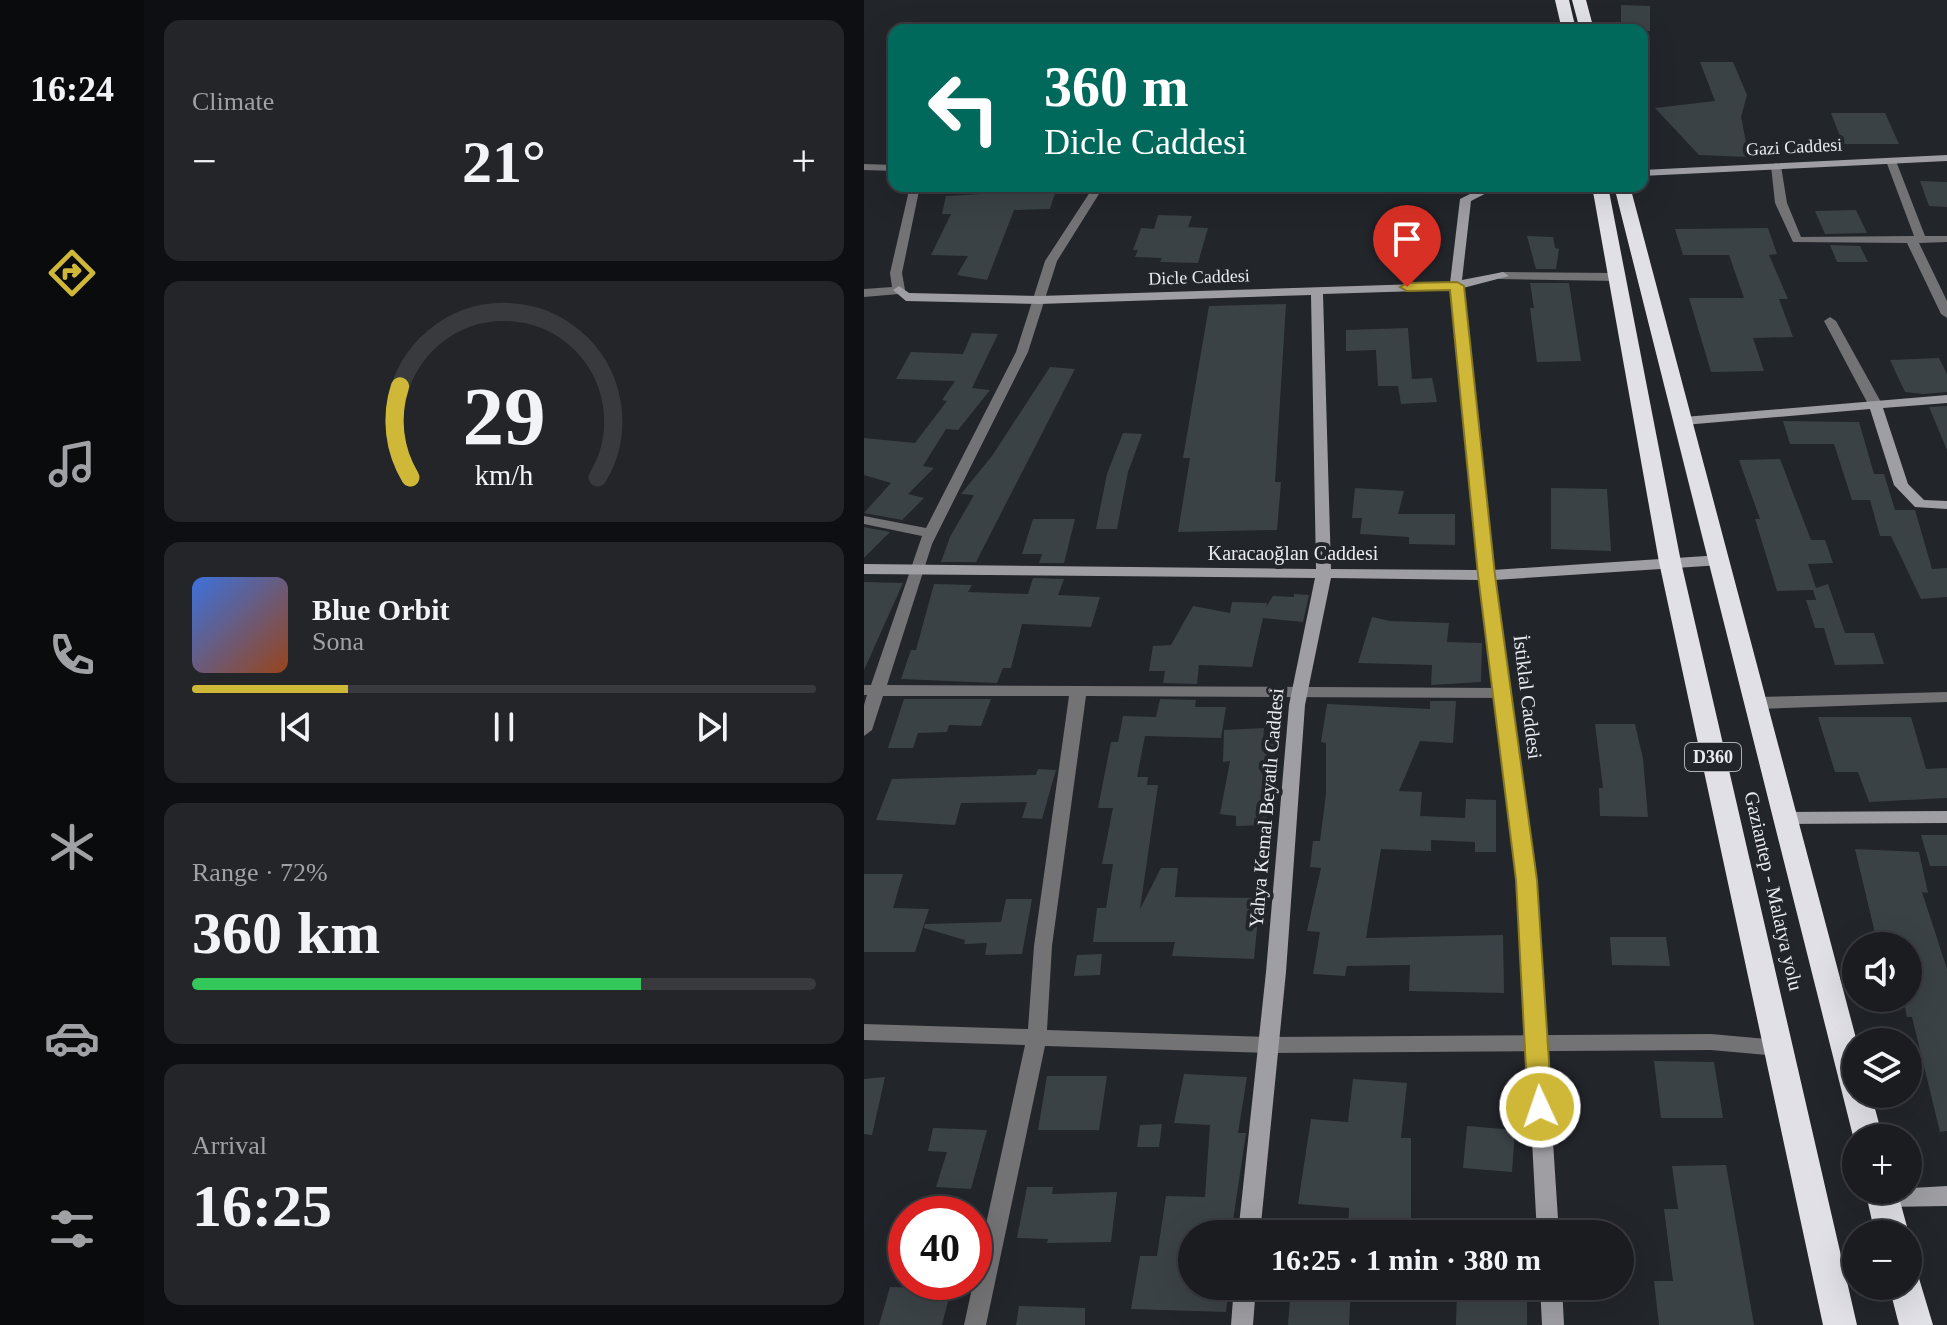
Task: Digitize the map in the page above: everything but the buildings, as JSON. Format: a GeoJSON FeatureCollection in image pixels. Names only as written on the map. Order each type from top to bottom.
{"type":"FeatureCollection","features":[{"type":"Feature","properties":{"kind":"highway"},"geometry":{"type":"LineString","coordinates":[[1562,0],[1568,24]]}},
{"type":"Feature","properties":{"kind":"highway"},"geometry":{"type":"LineString","coordinates":[[1579,0],[1585,24]]}},
{"type":"Feature","properties":{"kind":"highway","name":"Gaziantep - Malatya yolu"},"geometry":{"type":"LineString","coordinates":[[1601,192],[1670,562],[1840,1325]]}},
{"type":"Feature","properties":{"kind":"highway","name":"Gaziantep - Malatya yolu"},"geometry":{"type":"LineString","coordinates":[[1624,192],[1721,560],[1782,818],[1863,1124]]}},
{"type":"Feature","properties":{"kind":"highway"},"geometry":{"type":"LineString","coordinates":[[1910,1300],[1916,1325]]}},
{"type":"Feature","properties":{"kind":"street","name":"Gazi Caddesi"},"geometry":{"type":"LineString","coordinates":[[1648,173],[1947,158]]}},
{"type":"Feature","properties":{"kind":"street"},"geometry":{"type":"LineString","coordinates":[[1891,161],[1917,240],[1947,314]]}},
{"type":"Feature","properties":{"kind":"street"},"geometry":{"type":"LineString","coordinates":[[1776,166],[1781,203],[1797,240],[1947,239]]}},
{"type":"Feature","properties":{"kind":"street"},"geometry":{"type":"LineString","coordinates":[[864,167],[888,168]]}},
{"type":"Feature","properties":{"kind":"street"},"geometry":{"type":"LineString","coordinates":[[864,293],[899,290],[896,273],[914,192]]}},
{"type":"Feature","properties":{"kind":"street"},"geometry":{"type":"LineString","coordinates":[[864,730],[871,690],[931,533],[1022,352],[1051,261],[1095,192]]}},
{"type":"Feature","properties":{"kind":"street","name":"İstiklal Caddesi"},"geometry":{"type":"LineString","coordinates":[[1482,192],[1466,199],[1457,286],[1486,575],[1527,880],[1547,1220]]}},
{"type":"Feature","properties":{"kind":"street","name":"Dicle Caddesi"},"geometry":{"type":"LineString","coordinates":[[899,290],[906,297],[1039,300],[1457,286],[1503,276],[1617,277]]}},
{"type":"Feature","properties":{"kind":"street","name":"Yahya Kemal Beyatlı Caddesi"},"geometry":{"type":"LineString","coordinates":[[1250,1220],[1299,694],[1324,573],[1317,290]]}},
{"type":"Feature","properties":{"kind":"street"},"geometry":{"type":"LineString","coordinates":[[1830,321],[1875,404],[1901,485],[1920,504],[1947,505]]}},
{"type":"Feature","properties":{"kind":"street"},"geometry":{"type":"LineString","coordinates":[[1684,421],[1947,399]]}},
{"type":"Feature","properties":{"kind":"street"},"geometry":{"type":"LineString","coordinates":[[864,520],[931,533]]}},
{"type":"Feature","properties":{"kind":"street","name":"Karacaoğlan Caddesi"},"geometry":{"type":"LineString","coordinates":[[864,569],[1486,575],[1721,560]]}},
{"type":"Feature","properties":{"kind":"street"},"geometry":{"type":"LineString","coordinates":[[871,690],[1504,693]]}},
{"type":"Feature","properties":{"kind":"street"},"geometry":{"type":"LineString","coordinates":[[975,1325],[1037,1037],[1043,946],[1078,693]]}},
{"type":"Feature","properties":{"kind":"street"},"geometry":{"type":"LineString","coordinates":[[1757,703],[1947,697]]}},
{"type":"Feature","properties":{"kind":"street"},"geometry":{"type":"LineString","coordinates":[[1782,818],[1947,817]]}},
{"type":"Feature","properties":{"kind":"street"},"geometry":{"type":"LineString","coordinates":[[864,1032],[1269,1045],[1711,1042],[1778,1048]]}},
{"type":"Feature","properties":{"kind":"street"},"geometry":{"type":"LineString","coordinates":[[1922,1195],[1947,1196]]}},
{"type":"Feature","properties":{"kind":"street"},"geometry":{"type":"LineString","coordinates":[[1242,1325],[1244,1300]]}},
{"type":"Feature","properties":{"kind":"street"},"geometry":{"type":"LineString","coordinates":[[1552,1300],[1553,1325]]}},
{"type":"Feature","properties":{"kind":"route"},"geometry":{"type":"LineString","coordinates":[[1407,287],[1457,286],[1486,575],[1497,636],[1527,880],[1540,1107]]}}]}
